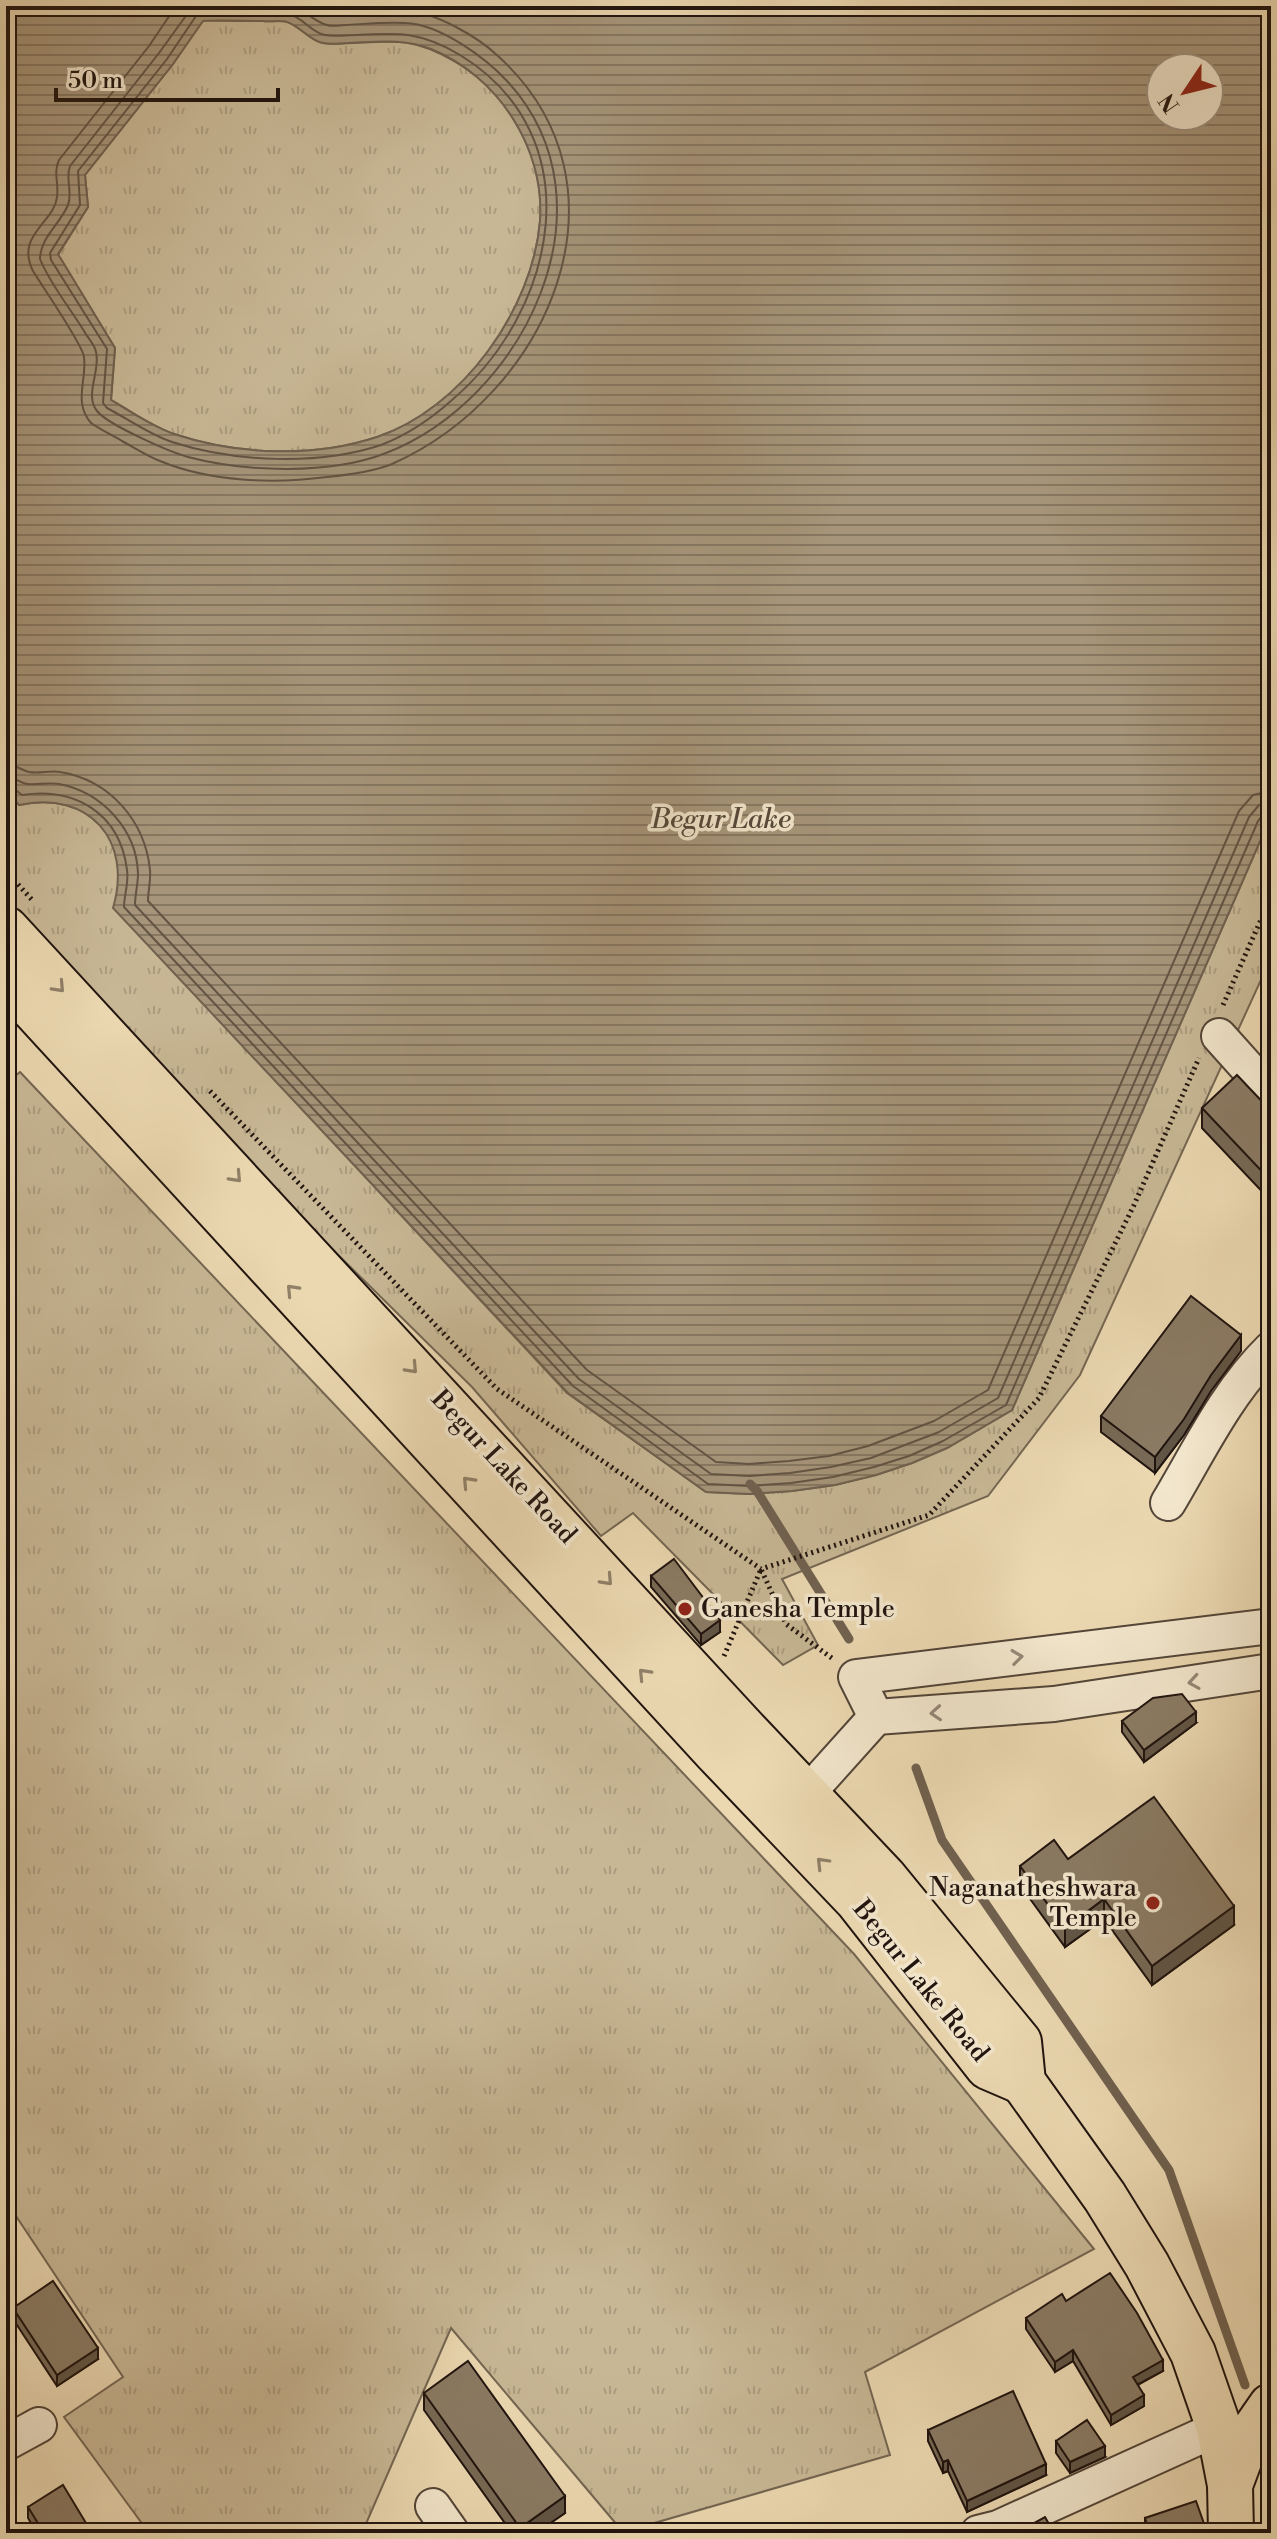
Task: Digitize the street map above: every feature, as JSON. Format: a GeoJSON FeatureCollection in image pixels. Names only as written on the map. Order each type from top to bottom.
{"type":"FeatureCollection","features":[{"type":"Feature","properties":{"kind":"main road","name":"Begur Lake Road"},"geometry":{"type":"LineString","coordinates":[[6,929],[364,1342],[730,1741],[988,2067],[1023,2082],[1019,2042],[884,1877],[806,1795],[730,1741],[710,1692],[364,1342],[6,979]]}},
{"type":"Feature","properties":{"kind":"main road"},"geometry":{"type":"LineString","coordinates":[[1023,2082],[1105,2197],[1147,2265],[1193,2353],[1245,2440]]}},
{"type":"Feature","properties":{"kind":"main road"},"geometry":{"type":"LineString","coordinates":[[1231,2533],[1230,2485],[1245,2440],[1271,2406]]}},
{"type":"Feature","properties":{"kind":"street"},"geometry":{"type":"LineString","coordinates":[[1214,1032],[1271,1094]]}},
{"type":"Feature","properties":{"kind":"street"},"geometry":{"type":"LineString","coordinates":[[1168,1503],[1229,1402],[1271,1349]]}},
{"type":"Feature","properties":{"kind":"street"},"geometry":{"type":"LineString","coordinates":[[876,1717],[856,1677],[1271,1626]]}},
{"type":"Feature","properties":{"kind":"street"},"geometry":{"type":"LineString","coordinates":[[806,1795],[876,1717],[1054,1704],[1271,1671]]}},
{"type":"Feature","properties":{"kind":"street"},"geometry":{"type":"LineString","coordinates":[[6,2443],[39,2425]]}},
{"type":"Feature","properties":{"kind":"street"},"geometry":{"type":"LineString","coordinates":[[978,2533],[1245,2440]]}},
{"type":"Feature","properties":{"kind":"path"},"geometry":{"type":"LineString","coordinates":[[710,1692],[761,1569],[929,1515],[1039,1398],[1134,1205],[1214,1032],[1271,897]]}},
{"type":"Feature","properties":{"kind":"path"},"geometry":{"type":"LineString","coordinates":[[202,1083],[497,1389],[761,1569],[786,1624],[856,1677]]}},
{"type":"Feature","properties":{"kind":"green space"},"geometry":{"type":"Polygon","coordinates":[[[203,20],[285,21],[323,43],[393,42],[427,48],[472,73],[490,89],[519,128],[536,174],[540,197],[540,221],[524,288],[488,352],[464,380],[437,404],[408,423],[353,444],[302,451],[249,450],[174,434],[111,400],[115,348],[58,255],[88,207],[85,175],[173,64],[203,20]]]}},
{"type":"Feature","properties":{"kind":"green space"},"geometry":{"type":"Polygon","coordinates":[[[6,791],[19,805],[44,802],[66,805],[85,813],[100,825],[111,842],[117,861],[114,908],[567,1393],[706,1492],[749,1494],[792,1491],[876,1475],[947,1448],[1012,1410],[1271,816],[1271,958],[1080,1375],[988,1496],[782,1579],[818,1645],[783,1665],[633,1513],[601,1536],[472,1387],[238,1156],[6,900],[6,791]]]}},
{"type":"Feature","properties":{"kind":"green space"},"geometry":{"type":"Polygon","coordinates":[[[20,1072],[854,1954],[1094,2249],[865,2372],[890,2455],[623,2532],[451,2328],[362,2533],[149,2533],[64,2417],[123,2377],[6,2201],[6,1083],[20,1072]]]}},
{"type":"Feature","properties":{"kind":"water","name":"Begur Lake"},"geometry":{"type":"Polygon","coordinates":[[[6,6],[1271,6],[1271,816],[1012,1410],[947,1448],[876,1475],[792,1491],[749,1494],[706,1492],[568,1393],[113,908],[118,883],[117,861],[111,842],[100,825],[85,813],[66,805],[44,802],[19,805],[6,791],[6,6]],[[203,21],[85,175],[88,207],[58,254],[115,348],[111,400],[174,434],[249,450],[302,451],[353,444],[408,423],[437,404],[464,380],[488,352],[508,321],[524,288],[540,221],[540,194],[525,142],[496,96],[477,77],[455,61],[421,46],[400,42],[326,44],[284,21],[203,21]]]}},
{"type":"Feature","properties":{"kind":"building"},"geometry":{"type":"Polygon","coordinates":[[[1237,1075],[1271,1111],[1271,1181],[1202,1108],[1237,1075]]]}},
{"type":"Feature","properties":{"kind":"building"},"geometry":{"type":"Polygon","coordinates":[[[1271,1226],[1271,1243],[1263,1234],[1271,1226]]]}},
{"type":"Feature","properties":{"kind":"building"},"geometry":{"type":"Polygon","coordinates":[[[1191,1296],[1241,1335],[1155,1457],[1101,1416],[1191,1296]]]}},
{"type":"Feature","properties":{"kind":"building"},"geometry":{"type":"Polygon","coordinates":[[[674,1559],[720,1620],[701,1634],[651,1576],[674,1559]]]}},
{"type":"Feature","properties":{"kind":"building"},"geometry":{"type":"Polygon","coordinates":[[[1182,1694],[1196,1712],[1144,1750],[1122,1721],[1153,1698],[1182,1694]]]}},
{"type":"Feature","properties":{"kind":"building"},"geometry":{"type":"Polygon","coordinates":[[[1154,1797],[1234,1906],[1152,1966],[1104,1899],[1065,1928],[1020,1866],[1054,1840],[1068,1859],[1154,1797]]]}},
{"type":"Feature","properties":{"kind":"building"},"geometry":{"type":"Polygon","coordinates":[[[1110,2273],[1163,2360],[1133,2377],[1144,2395],[1111,2415],[1073,2350],[1055,2362],[1026,2318],[1062,2294],[1066,2301],[1110,2273]]]}},
{"type":"Feature","properties":{"kind":"building"},"geometry":{"type":"Polygon","coordinates":[[[53,2281],[98,2348],[57,2375],[13,2308],[53,2281]]]}},
{"type":"Feature","properties":{"kind":"building"},"geometry":{"type":"Polygon","coordinates":[[[468,2361],[565,2496],[520,2528],[424,2393],[468,2361]]]}},
{"type":"Feature","properties":{"kind":"building"},"geometry":{"type":"Polygon","coordinates":[[[1013,2391],[1046,2464],[967,2501],[948,2460],[943,2462],[928,2430],[1013,2391]]]}},
{"type":"Feature","properties":{"kind":"building"},"geometry":{"type":"Polygon","coordinates":[[[1087,2420],[1105,2446],[1070,2462],[1056,2441],[1087,2420]]]}},
{"type":"Feature","properties":{"kind":"building"},"geometry":{"type":"Polygon","coordinates":[[[63,2485],[92,2533],[44,2533],[28,2507],[63,2485]]]}},
{"type":"Feature","properties":{"kind":"building"},"geometry":{"type":"Polygon","coordinates":[[[1196,2501],[1207,2532],[1150,2533],[1145,2518],[1196,2501]]]}},
{"type":"Feature","properties":{"kind":"building"},"geometry":{"type":"Polygon","coordinates":[[[1045,2517],[1054,2533],[1016,2533],[1045,2517]]]}},
{"type":"Feature","properties":{"kind":"waterway"},"geometry":{"type":"LineString","coordinates":[[750,1484],[849,1639]]}},
{"type":"Feature","properties":{"kind":"waterway"},"geometry":{"type":"LineString","coordinates":[[916,1768],[942,1840],[1169,2170],[1245,2385]]}},
{"type":"Feature","properties":{"kind":"waterway"},"geometry":{"type":"LineString","coordinates":[[1266,2488],[1271,2518]]}},
{"type":"Feature","properties":{"kind":"place","name":"Ganesha Temple"},"geometry":{"type":"Point","coordinates":[685,1609]}},
{"type":"Feature","properties":{"kind":"place","name":"Naganatheshwara Temple"},"geometry":{"type":"Point","coordinates":[1153,1903]}}]}
